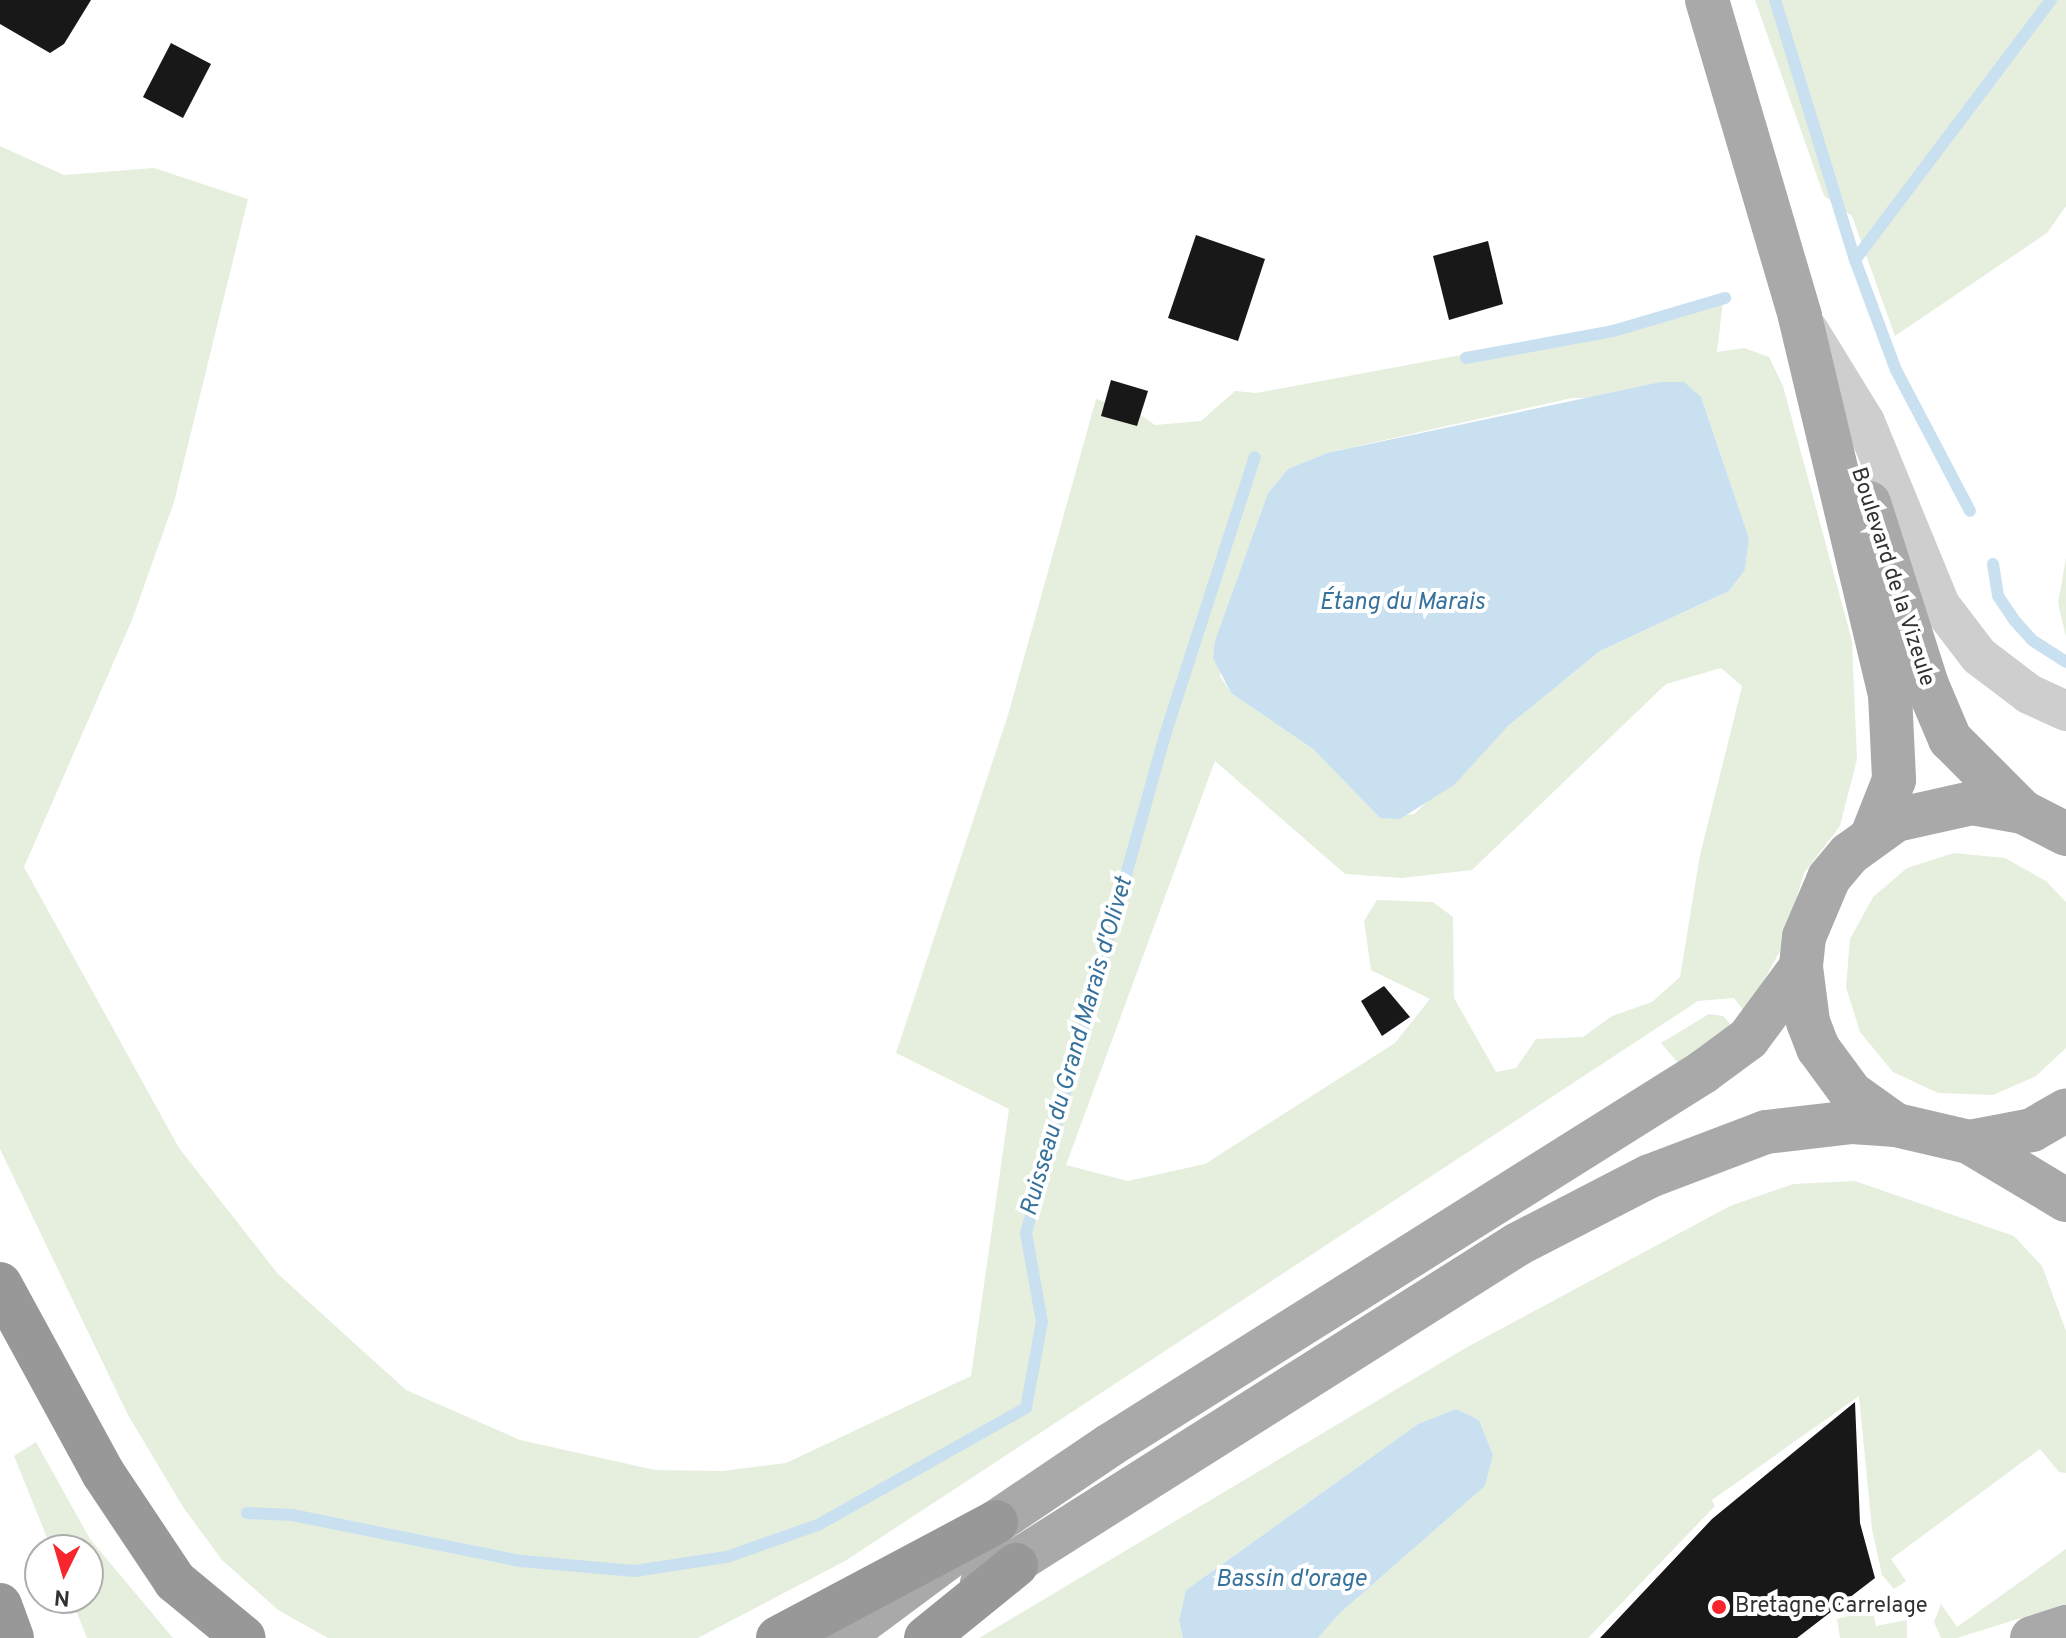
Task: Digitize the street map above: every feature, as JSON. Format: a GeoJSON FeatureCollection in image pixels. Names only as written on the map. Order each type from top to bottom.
{"type":"FeatureCollection","features":[{"type":"Feature","properties":{"kind":"highway"},"geometry":{"type":"LineString","coordinates":[[0,1284],[103,1473],[175,1581],[244,1638]]}},
{"type":"Feature","properties":{"kind":"highway"},"geometry":{"type":"LineString","coordinates":[[778,1638],[996,1522]]}},
{"type":"Feature","properties":{"kind":"highway"},"geometry":{"type":"LineString","coordinates":[[926,1638],[1016,1565]]}},
{"type":"Feature","properties":{"kind":"highway"},"geometry":{"type":"LineString","coordinates":[[0,1605],[12,1638]]}},
{"type":"Feature","properties":{"kind":"main road","name":"Boulevard de la Vizeule"},"geometry":{"type":"LineString","coordinates":[[1707,0],[1800,317],[1890,694],[1894,780],[1873,833]]}},
{"type":"Feature","properties":{"kind":"main road","name":"Boulevard de la Vizeule"},"geometry":{"type":"LineString","coordinates":[[1800,317],[1950,739],[2023,812]]}},
{"type":"Feature","properties":{"kind":"main road"},"geometry":{"type":"LineString","coordinates":[[1896,1125],[1851,1093],[1818,1048],[1808,1022],[1801,967],[1814,906],[1849,854],[1873,833],[1908,816],[1946,805],[1972,803],[2023,812],[2066,834]]}},
{"type":"Feature","properties":{"kind":"main road"},"geometry":{"type":"LineString","coordinates":[[840,1638],[996,1522],[1703,1072],[1748,1039],[1801,967]]}},
{"type":"Feature","properties":{"kind":"main road"},"geometry":{"type":"LineString","coordinates":[[1969,1142],[2032,1130],[2066,1110]]}},
{"type":"Feature","properties":{"kind":"main road"},"geometry":{"type":"LineString","coordinates":[[889,1638],[924,1613],[1016,1565],[1518,1244],[1650,1176],[1766,1132],[1852,1122],[1896,1125],[1969,1142],[2066,1200]]}},
{"type":"Feature","properties":{"kind":"main road"},"geometry":{"type":"LineString","coordinates":[[2032,1638],[2066,1627]]}},
{"type":"Feature","properties":{"kind":"street"},"geometry":{"type":"LineString","coordinates":[[1800,317],[1865,422],[1940,605],[1979,656],[2029,694],[2066,711]]}},
{"type":"Feature","properties":{"kind":"green space"},"geometry":{"type":"Polygon","coordinates":[[[1755,0],[2066,0],[2066,206],[2047,233],[1895,336],[1852,216],[1824,196],[1755,0]]]}},
{"type":"Feature","properties":{"kind":"green space"},"geometry":{"type":"Polygon","coordinates":[[[0,146],[64,175],[154,168],[248,199],[174,502],[132,620],[24,867],[179,1148],[278,1274],[406,1390],[520,1440],[655,1470],[722,1471],[786,1463],[971,1376],[1009,1109],[896,1053],[1008,715],[1096,399],[1138,413],[1155,425],[1201,421],[1235,391],[1256,393],[1617,326],[1724,293],[1717,352],[1744,348],[1769,357],[1783,386],[1852,641],[1857,759],[1840,826],[1804,873],[1781,949],[1746,1014],[1734,998],[1698,1001],[845,1561],[698,1638],[328,1638],[278,1610],[222,1560],[183,1507],[128,1415],[0,1149],[0,146]],[[1701,397],[1572,398],[1327,453],[1288,469],[1268,493],[1226,615],[1220,676],[1231,693],[1313,749],[1380,818],[1414,814],[1508,726],[1600,651],[1729,591],[1745,570],[1749,538],[1701,397]],[[1721,668],[1666,684],[1472,870],[1402,878],[1345,874],[1215,761],[1066,1165],[1128,1181],[1205,1164],[1395,1043],[1430,999],[1371,970],[1364,921],[1377,900],[1433,902],[1453,917],[1454,998],[1496,1072],[1516,1068],[1536,1039],[1583,1037],[1612,1016],[1652,1002],[1680,977],[1700,855],[1742,686],[1721,668]]]}},
{"type":"Feature","properties":{"kind":"green space"},"geometry":{"type":"Polygon","coordinates":[[[2066,558],[2066,637],[2058,603],[2066,558]]]}},
{"type":"Feature","properties":{"kind":"green space"},"geometry":{"type":"Polygon","coordinates":[[[1954,853],[2005,858],[2046,881],[2066,902],[2066,1048],[2036,1076],[1993,1095],[1938,1093],[1893,1072],[1860,1032],[1846,987],[1850,939],[1873,897],[1907,868],[1954,853]]]}},
{"type":"Feature","properties":{"kind":"green space"},"geometry":{"type":"Polygon","coordinates":[[[1709,1014],[1723,1016],[1734,1028],[1678,1063],[1661,1043],[1709,1014]]]}},
{"type":"Feature","properties":{"kind":"green space"},"geometry":{"type":"Polygon","coordinates":[[[1855,1181],[2014,1236],[2042,1266],[2066,1331],[2066,1473],[2059,1472],[2040,1449],[1891,1559],[1906,1581],[1894,1589],[1882,1575],[1872,1529],[1859,1396],[1712,1500],[1715,1506],[1588,1638],[1318,1638],[1340,1613],[1485,1486],[1493,1455],[1479,1420],[1456,1409],[1418,1424],[1186,1590],[1179,1620],[1183,1638],[979,1638],[1469,1346],[1730,1206],[1793,1184],[1855,1181]]]}},
{"type":"Feature","properties":{"kind":"green space"},"geometry":{"type":"Polygon","coordinates":[[[36,1442],[87,1534],[46,1534],[14,1456],[36,1442]]]}},
{"type":"Feature","properties":{"kind":"green space"},"geometry":{"type":"Polygon","coordinates":[[[2066,1549],[2066,1604],[1957,1638],[1941,1638],[1934,1622],[1941,1604],[1957,1627],[2066,1549]]]}},
{"type":"Feature","properties":{"kind":"green space"},"geometry":{"type":"Polygon","coordinates":[[[104,1556],[173,1638],[87,1638],[77,1614],[104,1614],[104,1556]]]}},
{"type":"Feature","properties":{"kind":"green space"},"geometry":{"type":"Polygon","coordinates":[[[1872,1609],[1876,1626],[1907,1620],[1907,1638],[1840,1638],[1837,1619],[1872,1609]]]}},
{"type":"Feature","properties":{"kind":"water","name":"Étang du Marais"},"geometry":{"type":"Polygon","coordinates":[[[1661,382],[1684,382],[1701,397],[1749,538],[1745,570],[1729,591],[1600,651],[1508,726],[1454,785],[1400,819],[1380,818],[1313,749],[1231,693],[1213,658],[1215,641],[1268,493],[1288,469],[1327,453],[1661,382]]]}},
{"type":"Feature","properties":{"kind":"water","name":"Bassin d'orage"},"geometry":{"type":"Polygon","coordinates":[[[1456,1409],[1479,1420],[1493,1455],[1485,1486],[1340,1613],[1318,1638],[1183,1638],[1179,1620],[1186,1590],[1418,1424],[1456,1409]]]}},
{"type":"Feature","properties":{"kind":"building"},"geometry":{"type":"Polygon","coordinates":[[[0,0],[91,0],[64,44],[50,53],[0,24],[0,0]]]}},
{"type":"Feature","properties":{"kind":"building"},"geometry":{"type":"Polygon","coordinates":[[[171,43],[211,64],[183,118],[143,97],[171,43]]]}},
{"type":"Feature","properties":{"kind":"building"},"geometry":{"type":"Polygon","coordinates":[[[1196,235],[1265,259],[1238,341],[1168,318],[1196,235]]]}},
{"type":"Feature","properties":{"kind":"building"},"geometry":{"type":"Polygon","coordinates":[[[1488,241],[1503,304],[1449,320],[1433,256],[1488,241]]]}},
{"type":"Feature","properties":{"kind":"building"},"geometry":{"type":"Polygon","coordinates":[[[1111,380],[1148,391],[1137,426],[1101,416],[1111,380]]]}},
{"type":"Feature","properties":{"kind":"building"},"geometry":{"type":"Polygon","coordinates":[[[1384,986],[1410,1017],[1382,1036],[1361,1001],[1384,986]]]}},
{"type":"Feature","properties":{"kind":"building"},"geometry":{"type":"Polygon","coordinates":[[[1855,1402],[1860,1523],[1875,1578],[1797,1638],[1600,1638],[1712,1519],[1855,1402]]]}},
{"type":"Feature","properties":{"kind":"waterway","name":"Ruisseau du Grand Marais d'Olivet"},"geometry":{"type":"LineString","coordinates":[[1775,0],[1855,260],[1896,370],[1970,511]]}},
{"type":"Feature","properties":{"kind":"waterway","name":"Ruisseau du Grand Marais d'Olivet"},"geometry":{"type":"LineString","coordinates":[[1855,260],[2051,0]]}},
{"type":"Feature","properties":{"kind":"waterway","name":"Ruisseau du Grand Marais d'Olivet"},"geometry":{"type":"LineString","coordinates":[[1466,358],[1613,331],[1725,298]]}},
{"type":"Feature","properties":{"kind":"waterway","name":"Ruisseau du Grand Marais d'Olivet"},"geometry":{"type":"LineString","coordinates":[[247,1513],[292,1515],[521,1561],[635,1571],[727,1557],[818,1525],[1026,1408],[1042,1322],[1026,1233],[1165,735],[1255,457]]}},
{"type":"Feature","properties":{"kind":"waterway"},"geometry":{"type":"LineString","coordinates":[[1993,564],[1998,596],[2015,621],[2032,640],[2066,662]]}},
{"type":"Feature","properties":{"kind":"place","name":"Bretagne Carrelage"},"geometry":{"type":"Point","coordinates":[1719,1607]}}]}
